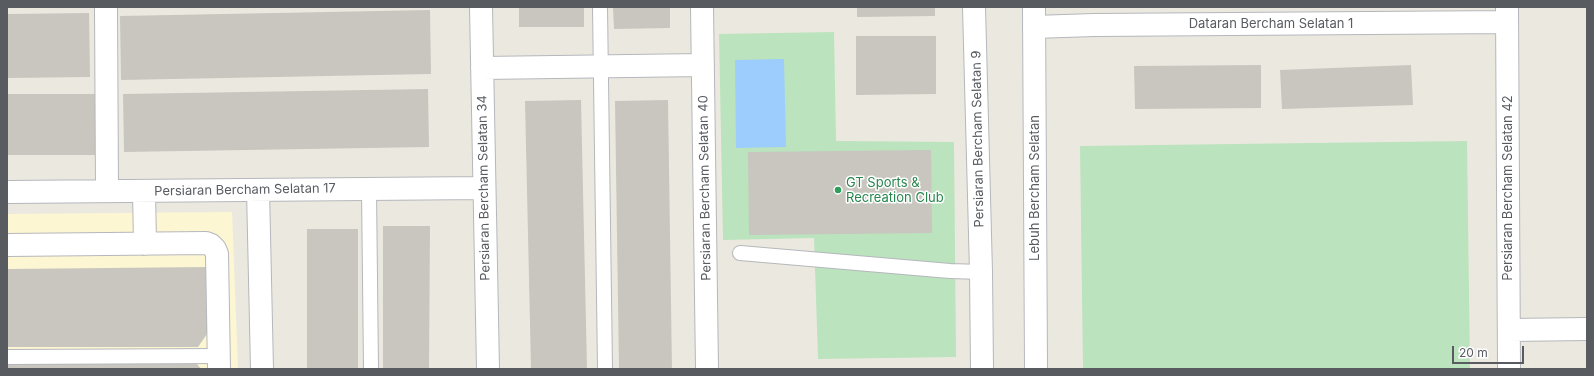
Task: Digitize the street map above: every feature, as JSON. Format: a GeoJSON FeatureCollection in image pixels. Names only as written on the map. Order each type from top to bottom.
{"type":"FeatureCollection","features":[{"type":"Feature","properties":{"kind":"street"},"geometry":{"type":"LineString","coordinates":[[106,7],[107,192]]}},
{"type":"Feature","properties":{"kind":"street","name":"Persiaran Bercham Selatan 34"},"geometry":{"type":"LineString","coordinates":[[481,7],[488,369]]}},
{"type":"Feature","properties":{"kind":"street","name":"Persiaran Bercham Selatan 40"},"geometry":{"type":"LineString","coordinates":[[702,7],[707,369]]}},
{"type":"Feature","properties":{"kind":"street","name":"Persiaran Bercham Selatan 9"},"geometry":{"type":"LineString","coordinates":[[974,7],[982,369]]}},
{"type":"Feature","properties":{"kind":"street","name":"Dataran Bercham Selatan 1"},"geometry":{"type":"LineString","coordinates":[[1034,17],[1507,15]]}},
{"type":"Feature","properties":{"kind":"street","name":"Persiaran Bercham Selatan 42"},"geometry":{"type":"LineString","coordinates":[[1507,15],[1509,369]]}},
{"type":"Feature","properties":{"kind":"street","name":"Lebuh Bercham Selatan"},"geometry":{"type":"LineString","coordinates":[[1034,17],[1036,369]]}},
{"type":"Feature","properties":{"kind":"street"},"geometry":{"type":"LineString","coordinates":[[482,68],[703,65]]}},
{"type":"Feature","properties":{"kind":"street","name":"Persiaran Bercham Selatan 17"},"geometry":{"type":"LineString","coordinates":[[7,192],[484,188]]}},
{"type":"Feature","properties":{"kind":"street"},"geometry":{"type":"LineString","coordinates":[[258,190],[262,369]]}},
{"type":"Feature","properties":{"kind":"street"},"geometry":{"type":"LineString","coordinates":[[144,191],[145,244]]}},
{"type":"Feature","properties":{"kind":"street"},"geometry":{"type":"LineString","coordinates":[[7,245],[206,243],[211,245],[217,254],[219,362]]}},
{"type":"Feature","properties":{"kind":"street"},"geometry":{"type":"LineString","coordinates":[[1509,330],[1587,329]]}},
{"type":"Feature","properties":{"kind":"lane"},"geometry":{"type":"LineString","coordinates":[[600,7],[605,369]]}},
{"type":"Feature","properties":{"kind":"lane"},"geometry":{"type":"LineString","coordinates":[[369,188],[371,369]]}},
{"type":"Feature","properties":{"kind":"lane"},"geometry":{"type":"LineString","coordinates":[[740,253],[981,272]]}},
{"type":"Feature","properties":{"kind":"lane"},"geometry":{"type":"LineString","coordinates":[[7,357],[219,362]]}},
{"type":"Feature","properties":{"kind":"shaded area"},"geometry":{"type":"Polygon","coordinates":[[[232,212],[238,369],[7,369],[7,214],[232,212]]]}},
{"type":"Feature","properties":{"kind":"green space","name":"GT Sports & Recreation Club"},"geometry":{"type":"Polygon","coordinates":[[[834,32],[836,141],[954,142],[956,357],[818,359],[814,238],[723,240],[719,34],[834,32]]]}},
{"type":"Feature","properties":{"kind":"green space"},"geometry":{"type":"Polygon","coordinates":[[[1467,141],[1470,369],[1083,369],[1080,146],[1467,141]]]}},
{"type":"Feature","properties":{"kind":"water"},"geometry":{"type":"Polygon","coordinates":[[[784,59],[786,147],[736,148],[735,60],[784,59]]]}},
{"type":"Feature","properties":{"kind":"building"},"geometry":{"type":"Polygon","coordinates":[[[519,7],[584,7],[584,27],[519,27],[519,7]]]}},
{"type":"Feature","properties":{"kind":"building"},"geometry":{"type":"Polygon","coordinates":[[[613,7],[670,7],[670,28],[614,29],[613,7]]]}},
{"type":"Feature","properties":{"kind":"building"},"geometry":{"type":"Polygon","coordinates":[[[857,7],[935,7],[935,16],[857,17],[857,7]]]}},
{"type":"Feature","properties":{"kind":"building"},"geometry":{"type":"Polygon","coordinates":[[[430,10],[431,74],[121,80],[120,16],[430,10]]]}},
{"type":"Feature","properties":{"kind":"building"},"geometry":{"type":"Polygon","coordinates":[[[89,13],[90,77],[7,78],[7,14],[89,13]]]}},
{"type":"Feature","properties":{"kind":"building"},"geometry":{"type":"Polygon","coordinates":[[[856,36],[936,36],[936,94],[856,95],[856,36]]]}},
{"type":"Feature","properties":{"kind":"building"},"geometry":{"type":"Polygon","coordinates":[[[1261,65],[1261,108],[1135,109],[1134,66],[1261,65]]]}},
{"type":"Feature","properties":{"kind":"building"},"geometry":{"type":"Polygon","coordinates":[[[1411,65],[1413,105],[1282,109],[1280,70],[1411,65]]]}},
{"type":"Feature","properties":{"kind":"building"},"geometry":{"type":"Polygon","coordinates":[[[428,89],[429,147],[124,152],[123,94],[428,89]]]}},
{"type":"Feature","properties":{"kind":"building"},"geometry":{"type":"Polygon","coordinates":[[[7,94],[96,94],[96,155],[7,155],[7,94]]]}},
{"type":"Feature","properties":{"kind":"building"},"geometry":{"type":"Polygon","coordinates":[[[581,100],[587,369],[531,369],[525,101],[581,100]]]}},
{"type":"Feature","properties":{"kind":"building"},"geometry":{"type":"Polygon","coordinates":[[[668,100],[672,369],[619,369],[615,101],[668,100]]]}},
{"type":"Feature","properties":{"kind":"building"},"geometry":{"type":"Polygon","coordinates":[[[931,150],[932,233],[749,235],[748,152],[931,150]]]}},
{"type":"Feature","properties":{"kind":"building"},"geometry":{"type":"Polygon","coordinates":[[[383,226],[430,226],[429,369],[383,369],[383,226]]]}},
{"type":"Feature","properties":{"kind":"building"},"geometry":{"type":"Polygon","coordinates":[[[307,229],[358,229],[358,369],[307,369],[307,229]]]}},
{"type":"Feature","properties":{"kind":"building"},"geometry":{"type":"Polygon","coordinates":[[[207,267],[207,334],[198,347],[7,347],[7,269],[207,267]]]}},
{"type":"Feature","properties":{"kind":"building"},"geometry":{"type":"Polygon","coordinates":[[[7,364],[197,364],[201,369],[7,369],[7,364]]]}},
{"type":"Feature","properties":{"kind":"place","name":"GT Sports & Recreation Club"},"geometry":{"type":"Point","coordinates":[838,190]}}]}
